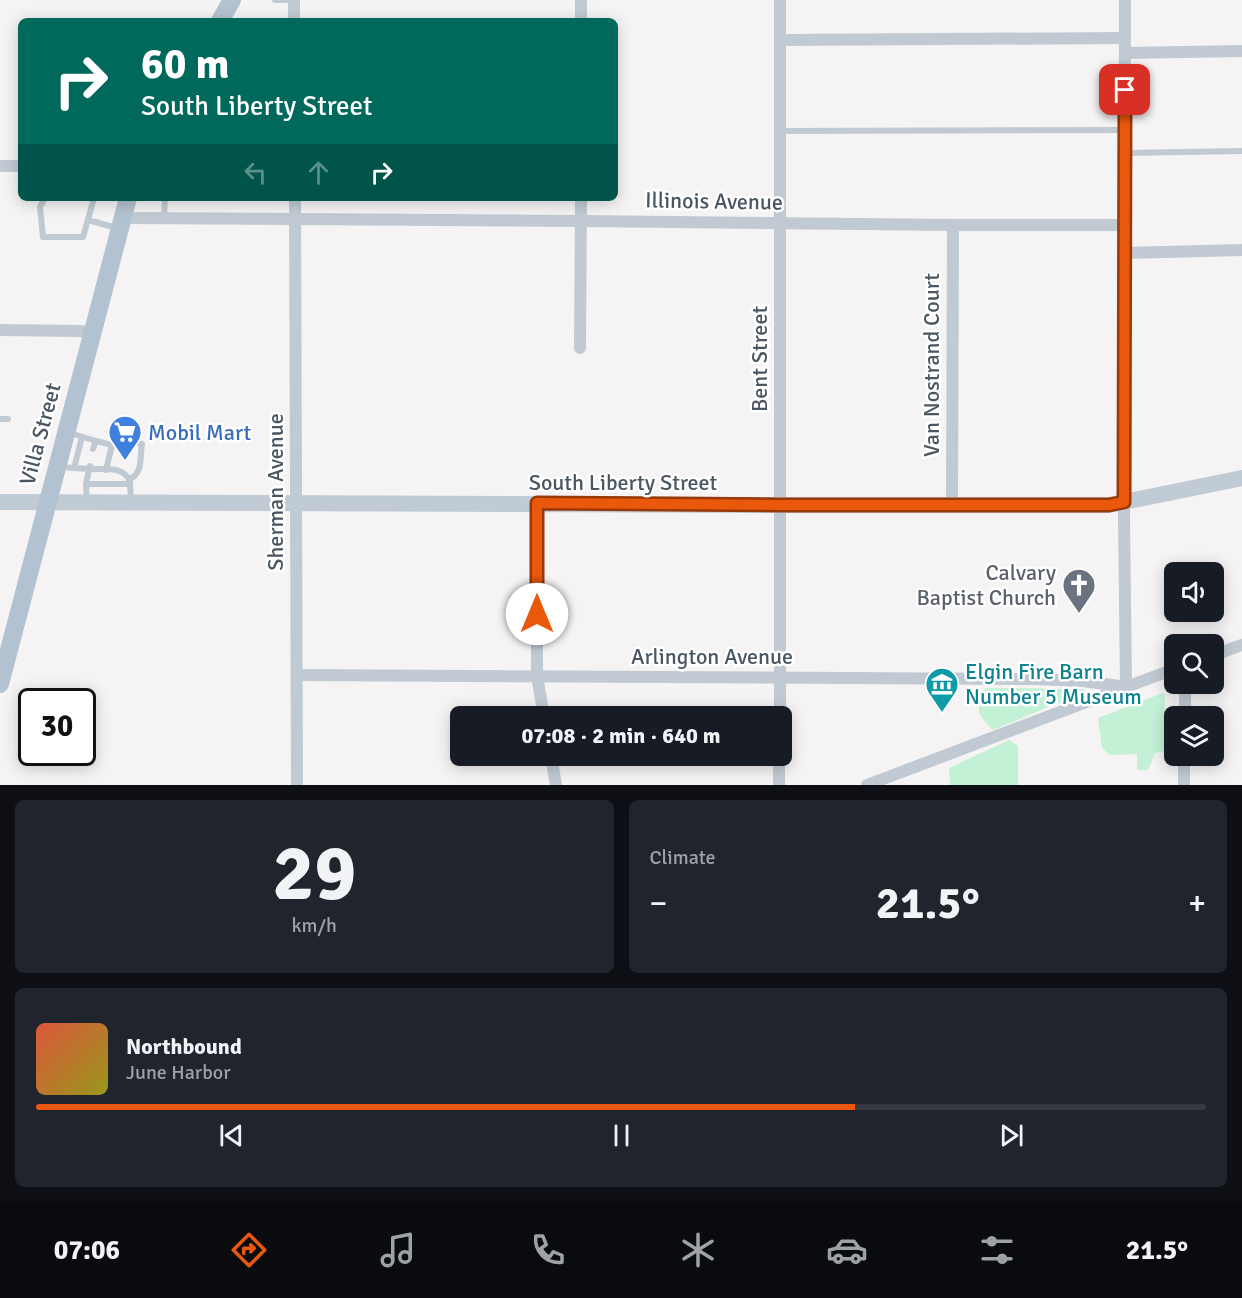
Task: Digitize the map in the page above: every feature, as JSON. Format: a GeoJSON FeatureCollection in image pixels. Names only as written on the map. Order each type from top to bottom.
{"type":"FeatureCollection","features":[{"type":"Feature","properties":{"kind":"main road"},"geometry":{"type":"LineString","coordinates":[[222,18],[232,0]]}},
{"type":"Feature","properties":{"kind":"main road","name":"Villa Street"},"geometry":{"type":"LineString","coordinates":[[0,684],[47,502],[65,467],[74,434],[93,333],[127,201]]}},
{"type":"Feature","properties":{"kind":"main road","name":"South Liberty Street"},"geometry":{"type":"LineString","coordinates":[[0,502],[1109,505],[1242,478]]}},
{"type":"Feature","properties":{"kind":"street"},"geometry":{"type":"LineString","coordinates":[[294,0],[294,18]]}},
{"type":"Feature","properties":{"kind":"street"},"geometry":{"type":"LineString","coordinates":[[581,0],[581,18]]}},
{"type":"Feature","properties":{"kind":"street","name":"Bent Street"},"geometry":{"type":"LineString","coordinates":[[780,0],[780,706]]}},
{"type":"Feature","properties":{"kind":"street"},"geometry":{"type":"LineString","coordinates":[[1125,0],[1125,687]]}},
{"type":"Feature","properties":{"kind":"street"},"geometry":{"type":"LineString","coordinates":[[780,40],[1125,38]]}},
{"type":"Feature","properties":{"kind":"street"},"geometry":{"type":"LineString","coordinates":[[1125,53],[1242,51]]}},
{"type":"Feature","properties":{"kind":"street"},"geometry":{"type":"LineString","coordinates":[[0,166],[18,166]]}},
{"type":"Feature","properties":{"kind":"street","name":"Sherman Avenue"},"geometry":{"type":"LineString","coordinates":[[295,201],[297,785]]}},
{"type":"Feature","properties":{"kind":"street"},"geometry":{"type":"LineString","coordinates":[[580,348],[581,201]]}},
{"type":"Feature","properties":{"kind":"street","name":"Illinois Avenue"},"geometry":{"type":"LineString","coordinates":[[122,223],[164,219],[1125,225]]}},
{"type":"Feature","properties":{"kind":"street","name":"Van Nostrand Court"},"geometry":{"type":"LineString","coordinates":[[952,505],[953,225]]}},
{"type":"Feature","properties":{"kind":"street"},"geometry":{"type":"LineString","coordinates":[[1125,253],[1242,250]]}},
{"type":"Feature","properties":{"kind":"street"},"geometry":{"type":"LineString","coordinates":[[0,330],[93,333]]}},
{"type":"Feature","properties":{"kind":"street"},"geometry":{"type":"LineString","coordinates":[[537,503],[537,676],[542,706]]}},
{"type":"Feature","properties":{"kind":"street"},"geometry":{"type":"LineString","coordinates":[[1224,651],[1242,645]]}},
{"type":"Feature","properties":{"kind":"street"},"geometry":{"type":"LineString","coordinates":[[867,785],[1164,673]]}},
{"type":"Feature","properties":{"kind":"street","name":"Arlington Avenue"},"geometry":{"type":"LineString","coordinates":[[297,675],[1034,679],[1083,681],[1125,687]]}},
{"type":"Feature","properties":{"kind":"street"},"geometry":{"type":"LineString","coordinates":[[553,766],[556,785]]}},
{"type":"Feature","properties":{"kind":"street"},"geometry":{"type":"LineString","coordinates":[[779,766],[779,785]]}},
{"type":"Feature","properties":{"kind":"street"},"geometry":{"type":"LineString","coordinates":[[1184,766],[1184,785]]}},
{"type":"Feature","properties":{"kind":"lane"},"geometry":{"type":"LineString","coordinates":[[275,0],[294,0]]}},
{"type":"Feature","properties":{"kind":"lane"},"geometry":{"type":"LineString","coordinates":[[780,131],[1125,130]]}},
{"type":"Feature","properties":{"kind":"lane"},"geometry":{"type":"LineString","coordinates":[[1125,153],[1242,151]]}},
{"type":"Feature","properties":{"kind":"lane"},"geometry":{"type":"LineString","coordinates":[[43,201],[40,207],[43,237],[83,237],[93,201]]}},
{"type":"Feature","properties":{"kind":"lane"},"geometry":{"type":"LineString","coordinates":[[164,219],[165,201]]}},
{"type":"Feature","properties":{"kind":"lane"},"geometry":{"type":"LineString","coordinates":[[88,220],[122,223]]}},
{"type":"Feature","properties":{"kind":"lane"},"geometry":{"type":"LineString","coordinates":[[0,419],[8,419]]}},
{"type":"Feature","properties":{"kind":"lane"},"geometry":{"type":"LineString","coordinates":[[74,434],[112,445],[129,440],[142,444],[139,473],[130,482],[86,484]]}},
{"type":"Feature","properties":{"kind":"lane"},"geometry":{"type":"LineString","coordinates":[[93,449],[96,441]]}},
{"type":"Feature","properties":{"kind":"lane"},"geometry":{"type":"LineString","coordinates":[[106,470],[112,445]]}},
{"type":"Feature","properties":{"kind":"lane"},"geometry":{"type":"LineString","coordinates":[[65,467],[120,470],[126,474],[130,482],[131,502]]}},
{"type":"Feature","properties":{"kind":"lane"},"geometry":{"type":"LineString","coordinates":[[87,502],[86,484],[89,467]]}},
{"type":"Feature","properties":{"kind":"green space"},"geometry":{"type":"Polygon","coordinates":[[[985,688],[1083,689],[1084,692],[993,730],[979,711],[985,688]]]}},
{"type":"Feature","properties":{"kind":"green space"},"geometry":{"type":"Polygon","coordinates":[[[1163,693],[1165,696],[1164,751],[1155,753],[1148,770],[1137,770],[1137,754],[1110,755],[1102,748],[1098,718],[1163,693]]]}},
{"type":"Feature","properties":{"kind":"green space"},"geometry":{"type":"Polygon","coordinates":[[[1009,740],[1018,746],[1018,785],[950,785],[949,768],[1009,740]]]}},
{"type":"Feature","properties":{"kind":"place","name":"Mobil Mart"},"geometry":{"type":"Point","coordinates":[125,461]}},
{"type":"Feature","properties":{"kind":"place","name":"Calvary Baptist Church"},"geometry":{"type":"Point","coordinates":[1079,614]}},
{"type":"Feature","properties":{"kind":"place","name":"Elgin Fire Barn Number 5 Museum"},"geometry":{"type":"Point","coordinates":[942,713]}},
{"type":"Feature","properties":{"kind":"route"},"geometry":{"type":"LineString","coordinates":[[537,614],[537,503],[1109,505],[1124,502],[1125,90]]}}]}
